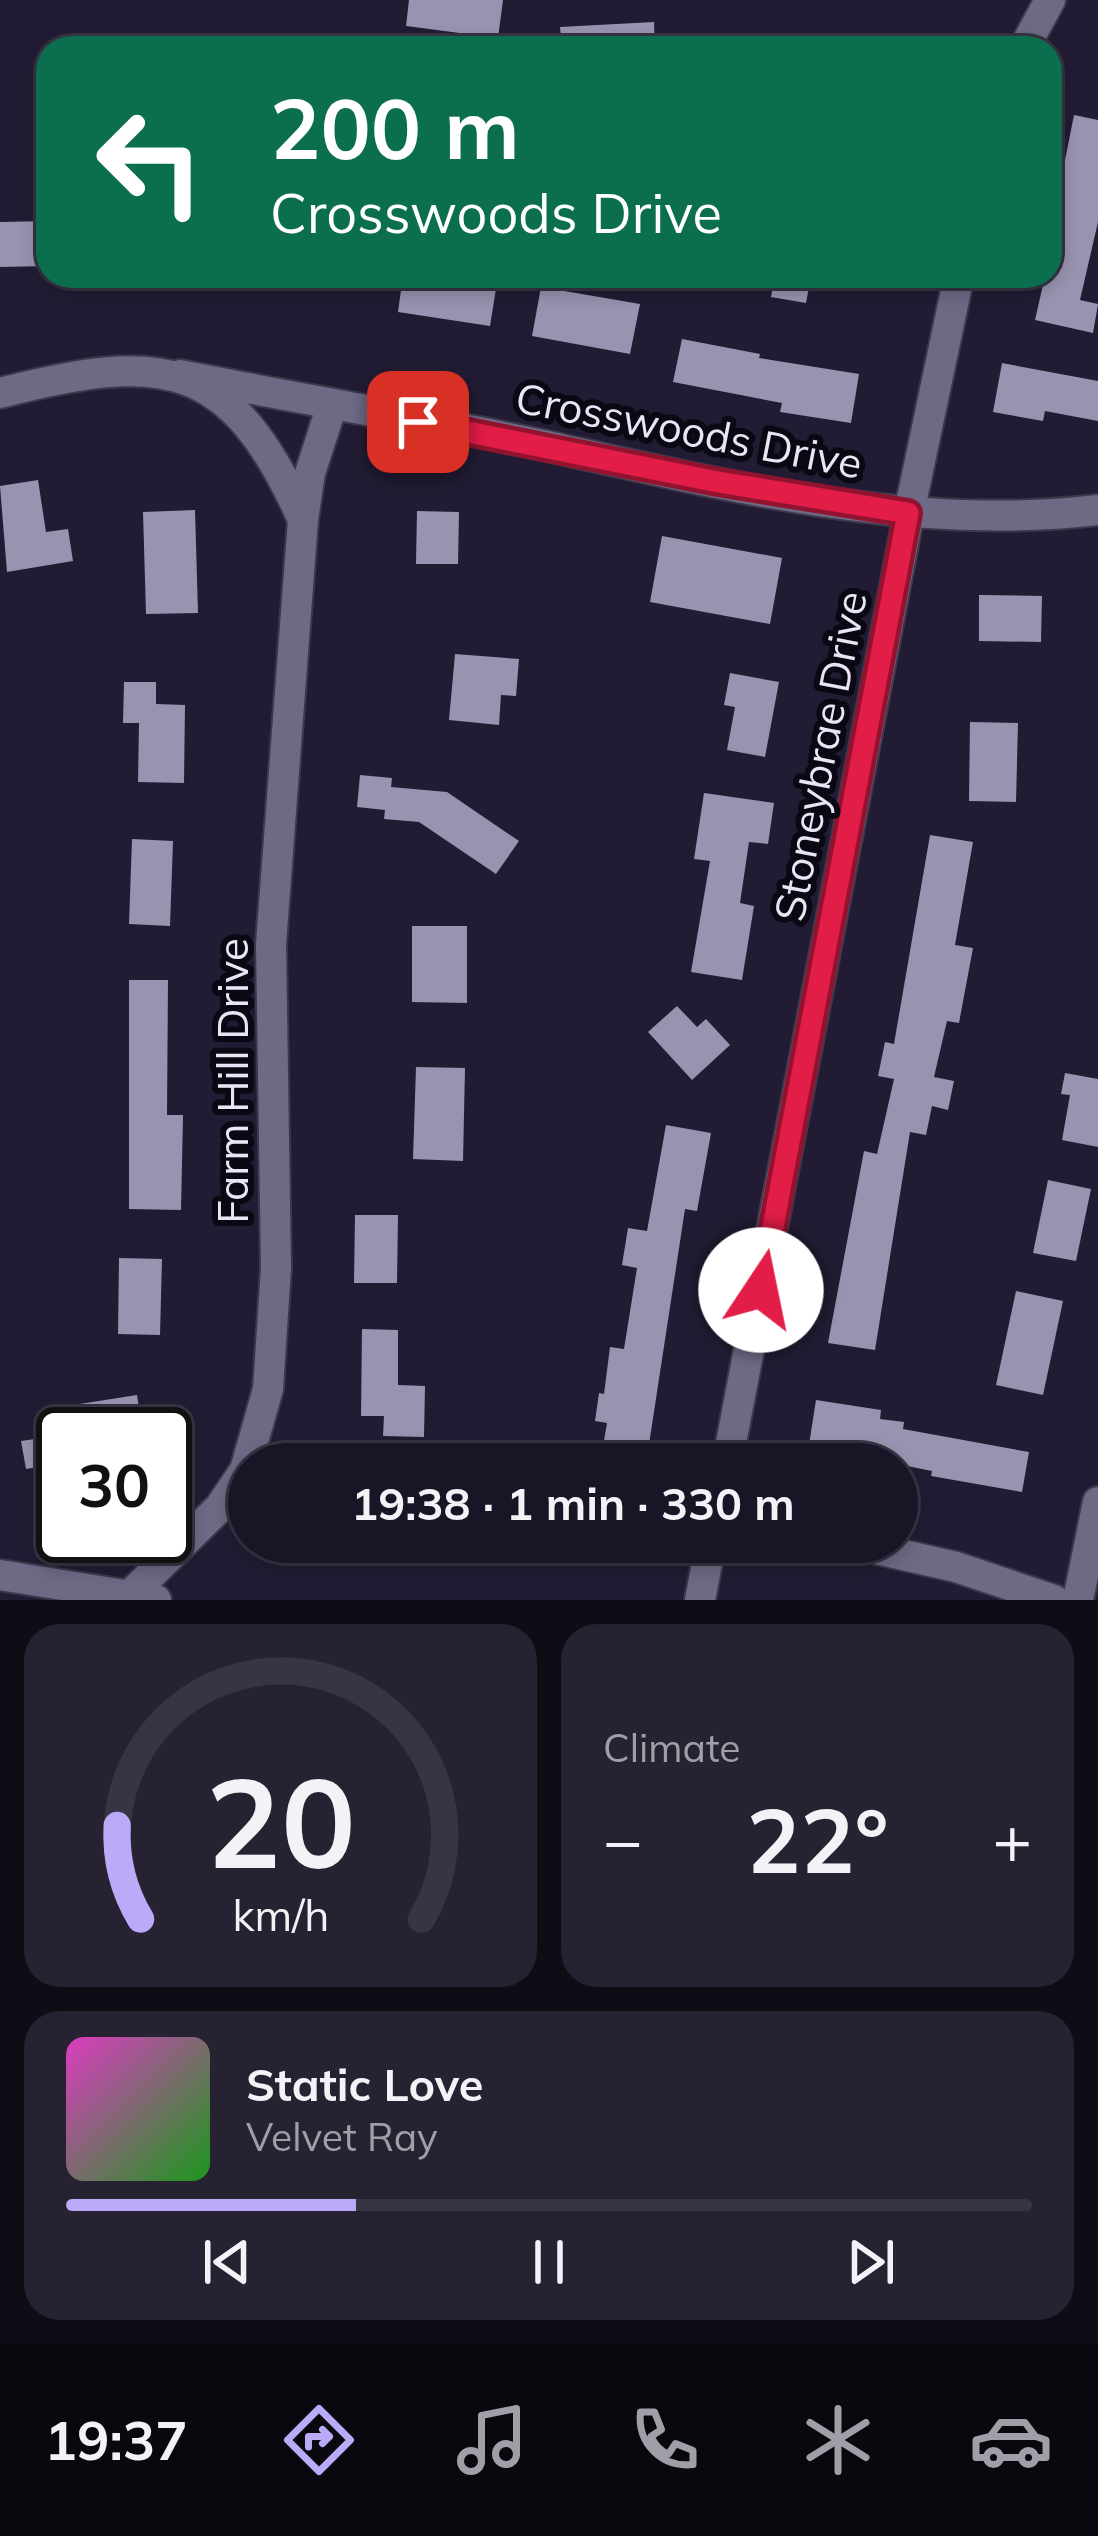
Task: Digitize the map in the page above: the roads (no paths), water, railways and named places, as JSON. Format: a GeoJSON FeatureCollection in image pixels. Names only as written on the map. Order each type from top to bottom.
{"type":"FeatureCollection","features":[{"type":"Feature","properties":{"kind":"street"},"geometry":{"type":"LineString","coordinates":[[1030,36],[1046,1]]}},
{"type":"Feature","properties":{"kind":"street","name":"Stoneybrae Drive"},"geometry":{"type":"LineString","coordinates":[[731,1443],[908,513],[956,288]]}},
{"type":"Feature","properties":{"kind":"street"},"geometry":{"type":"LineString","coordinates":[[0,393],[94,373],[180,375],[233,405],[255,429],[303,520]]}},
{"type":"Feature","properties":{"kind":"street","name":"Crosswoods Drive"},"geometry":{"type":"LineString","coordinates":[[180,375],[718,482],[908,513],[1034,516],[1098,510]]}},
{"type":"Feature","properties":{"kind":"street"},"geometry":{"type":"LineString","coordinates":[[303,520],[310,473],[332,405]]}},
{"type":"Feature","properties":{"kind":"street","name":"Farm Hill Drive"},"geometry":{"type":"LineString","coordinates":[[144,1597],[245,1470],[268,1389],[276,1268],[271,944],[303,520]]}},
{"type":"Feature","properties":{"kind":"street"},"geometry":{"type":"LineString","coordinates":[[1078,1600],[1098,1502]]}},
{"type":"Feature","properties":{"kind":"street"},"geometry":{"type":"LineString","coordinates":[[918,1558],[1054,1600]]}},
{"type":"Feature","properties":{"kind":"street"},"geometry":{"type":"LineString","coordinates":[[700,1600],[707,1563]]}},
{"type":"Feature","properties":{"kind":"street"},"geometry":{"type":"LineString","coordinates":[[0,1575],[144,1597]]}}]}
